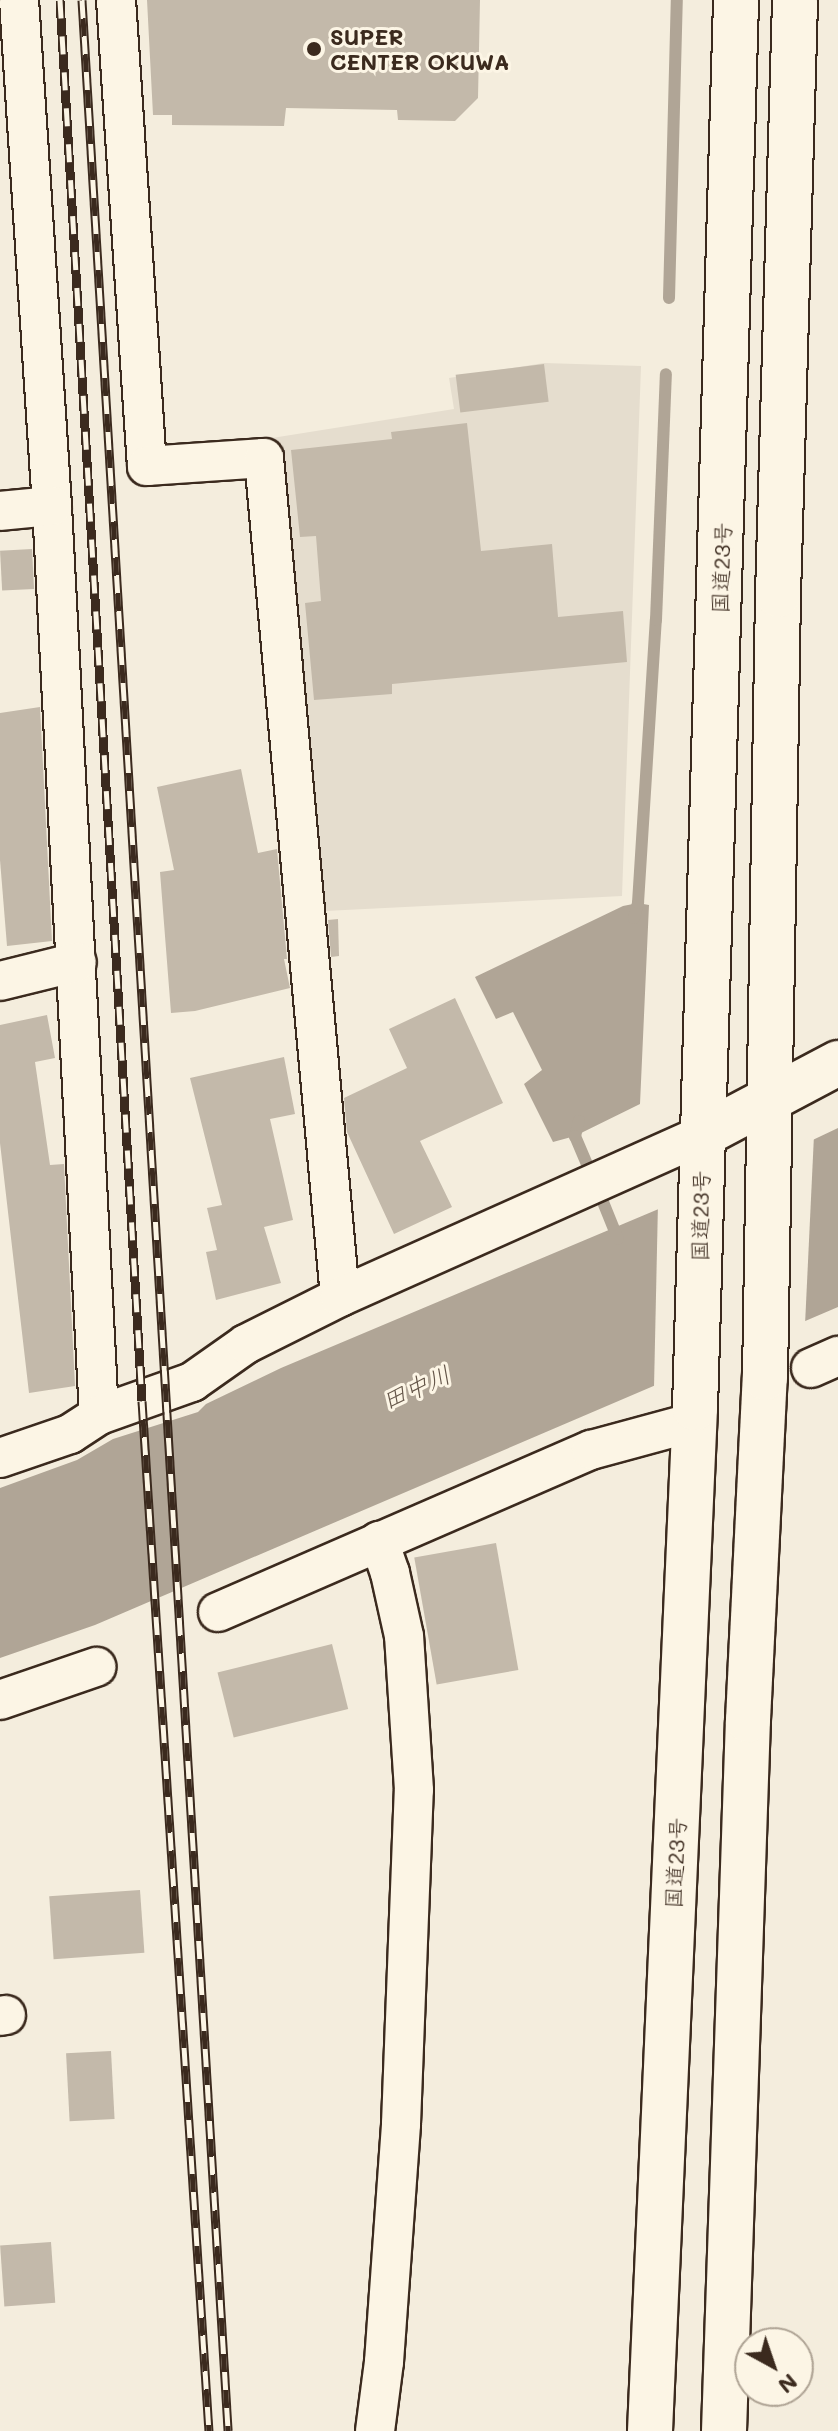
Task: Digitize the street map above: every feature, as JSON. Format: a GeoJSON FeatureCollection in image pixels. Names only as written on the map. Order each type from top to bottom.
{"type":"FeatureCollection","features":[{"type":"Feature","properties":{"kind":"main road","name":"国道23号"},"geometry":{"type":"LineString","coordinates":[[650,2431],[695,1415],[736,0]]}},
{"type":"Feature","properties":{"kind":"main road"},"geometry":{"type":"LineString","coordinates":[[724,2431],[748,1720],[765,1378],[779,548],[795,0]]}},
{"type":"Feature","properties":{"kind":"main road"},"geometry":{"type":"LineString","coordinates":[[703,1142],[769,1109],[838,1063]]}},
{"type":"Feature","properties":{"kind":"street"},"geometry":{"type":"LineString","coordinates":[[19,0],[52,506],[99,1415]]}},
{"type":"Feature","properties":{"kind":"street"},"geometry":{"type":"LineString","coordinates":[[116,0],[147,466],[264,458],[340,1297]]}},
{"type":"Feature","properties":{"kind":"street"},"geometry":{"type":"LineString","coordinates":[[0,511],[52,506]]}},
{"type":"Feature","properties":{"kind":"street"},"geometry":{"type":"LineString","coordinates":[[0,981],[77,962]]}},
{"type":"Feature","properties":{"kind":"street"},"geometry":{"type":"LineString","coordinates":[[0,1458],[70,1434],[99,1415],[192,1382],[246,1344],[340,1297],[703,1142]]}},
{"type":"Feature","properties":{"kind":"street"},"geometry":{"type":"LineString","coordinates":[[218,1612],[591,1450],[695,1415]]}},
{"type":"Feature","properties":{"kind":"street"},"geometry":{"type":"LineString","coordinates":[[375,2431],[384,2362],[401,2124],[414,1790],[404,1636],[390,1573],[379,1541]]}},
{"type":"Feature","properties":{"kind":"street"},"geometry":{"type":"LineString","coordinates":[[0,1700],[96,1667]]}},
{"type":"Feature","properties":{"kind":"shaded area"},"geometry":{"type":"Polygon","coordinates":[[[544,363],[641,366],[622,896],[325,911],[308,710],[272,438],[454,409],[449,378],[544,363]]]}},
{"type":"Feature","properties":{"kind":"water"},"geometry":{"type":"Polygon","coordinates":[[[638,903],[649,905],[640,1104],[575,1136],[553,1142],[524,1084],[542,1070],[513,1012],[496,1019],[475,977],[623,906],[638,903]]]}},
{"type":"Feature","properties":{"kind":"water","name":"田中川"},"geometry":{"type":"Polygon","coordinates":[[[838,1128],[838,1307],[95,1625],[0,1658],[0,1488],[77,1460],[113,1439],[198,1412],[206,1404],[281,1368],[737,1176],[838,1128]]]}},
{"type":"Feature","properties":{"kind":"pier"},"geometry":{"type":"Polygon","coordinates":[[[814,1135],[805,1325],[654,1388],[658,1203],[814,1135]]]}},
{"type":"Feature","properties":{"kind":"building","name":"SUPER CENTER OKUWA"},"geometry":{"type":"Polygon","coordinates":[[[147,0],[480,0],[478,98],[455,121],[398,120],[397,110],[286,108],[284,126],[172,125],[172,115],[153,115],[147,0]]]}},
{"type":"Feature","properties":{"kind":"building"},"geometry":{"type":"Polygon","coordinates":[[[544,364],[549,402],[460,413],[456,375],[544,364]]]}},
{"type":"Feature","properties":{"kind":"building"},"geometry":{"type":"Polygon","coordinates":[[[467,423],[481,551],[552,544],[558,617],[623,611],[627,662],[392,684],[392,694],[314,700],[305,603],[321,601],[316,536],[300,537],[291,450],[392,439],[391,432],[467,423]]]}},
{"type":"Feature","properties":{"kind":"building"},"geometry":{"type":"Polygon","coordinates":[[[32,549],[34,589],[2,591],[0,551],[32,549]]]}},
{"type":"Feature","properties":{"kind":"building"},"geometry":{"type":"Polygon","coordinates":[[[40,707],[52,941],[7,946],[0,860],[0,713],[40,707]]]}},
{"type":"Feature","properties":{"kind":"building"},"geometry":{"type":"Polygon","coordinates":[[[241,769],[258,853],[277,849],[287,959],[284,959],[290,988],[195,1011],[171,1013],[160,872],[174,870],[157,787],[241,769]]]}},
{"type":"Feature","properties":{"kind":"building"},"geometry":{"type":"Polygon","coordinates":[[[338,919],[339,956],[331,957],[328,920],[338,919]]]}},
{"type":"Feature","properties":{"kind":"building"},"geometry":{"type":"Polygon","coordinates":[[[455,998],[503,1103],[420,1141],[452,1207],[394,1234],[347,1132],[344,1098],[407,1068],[389,1029],[455,998]]]}},
{"type":"Feature","properties":{"kind":"building"},"geometry":{"type":"Polygon","coordinates":[[[47,1015],[55,1058],[35,1062],[50,1165],[64,1164],[75,1386],[29,1393],[0,1143],[0,1025],[47,1015]]]}},
{"type":"Feature","properties":{"kind":"building"},"geometry":{"type":"Polygon","coordinates":[[[284,1057],[295,1114],[270,1119],[293,1220],[264,1227],[281,1283],[216,1300],[206,1252],[217,1250],[207,1208],[222,1205],[190,1078],[284,1057]]]}},
{"type":"Feature","properties":{"kind":"building"},"geometry":{"type":"Polygon","coordinates":[[[496,1543],[518,1670],[437,1684],[414,1557],[496,1543]]]}},
{"type":"Feature","properties":{"kind":"building"},"geometry":{"type":"Polygon","coordinates":[[[332,1644],[348,1709],[234,1738],[218,1673],[332,1644]]]}},
{"type":"Feature","properties":{"kind":"building"},"geometry":{"type":"Polygon","coordinates":[[[140,1890],[144,1953],[54,1959],[49,1896],[140,1890]]]}},
{"type":"Feature","properties":{"kind":"building"},"geometry":{"type":"Polygon","coordinates":[[[111,2051],[115,2119],[70,2121],[66,2053],[111,2051]]]}},
{"type":"Feature","properties":{"kind":"building"},"geometry":{"type":"Polygon","coordinates":[[[51,2242],[55,2303],[4,2306],[0,2246],[51,2242]]]}},
{"type":"Feature","properties":{"kind":"waterway"},"geometry":{"type":"LineString","coordinates":[[669,298],[677,0]]}},
{"type":"Feature","properties":{"kind":"waterway"},"geometry":{"type":"LineString","coordinates":[[634,918],[638,903],[656,620],[666,374]]}},
{"type":"Feature","properties":{"kind":"waterway"},"geometry":{"type":"LineString","coordinates":[[579,1121],[575,1136],[590,1172]]}},
{"type":"Feature","properties":{"kind":"waterway"},"geometry":{"type":"LineString","coordinates":[[601,1197],[618,1239]]}},
{"type":"Feature","properties":{"kind":"railway"},"geometry":{"type":"LineString","coordinates":[[60,0],[142,1401],[209,2431]]}},
{"type":"Feature","properties":{"kind":"railway"},"geometry":{"type":"LineString","coordinates":[[82,0],[228,2431]]}},
{"type":"Feature","properties":{"kind":"place","name":"SUPER CENTER OKUWA"},"geometry":{"type":"Point","coordinates":[314,49]}}]}
